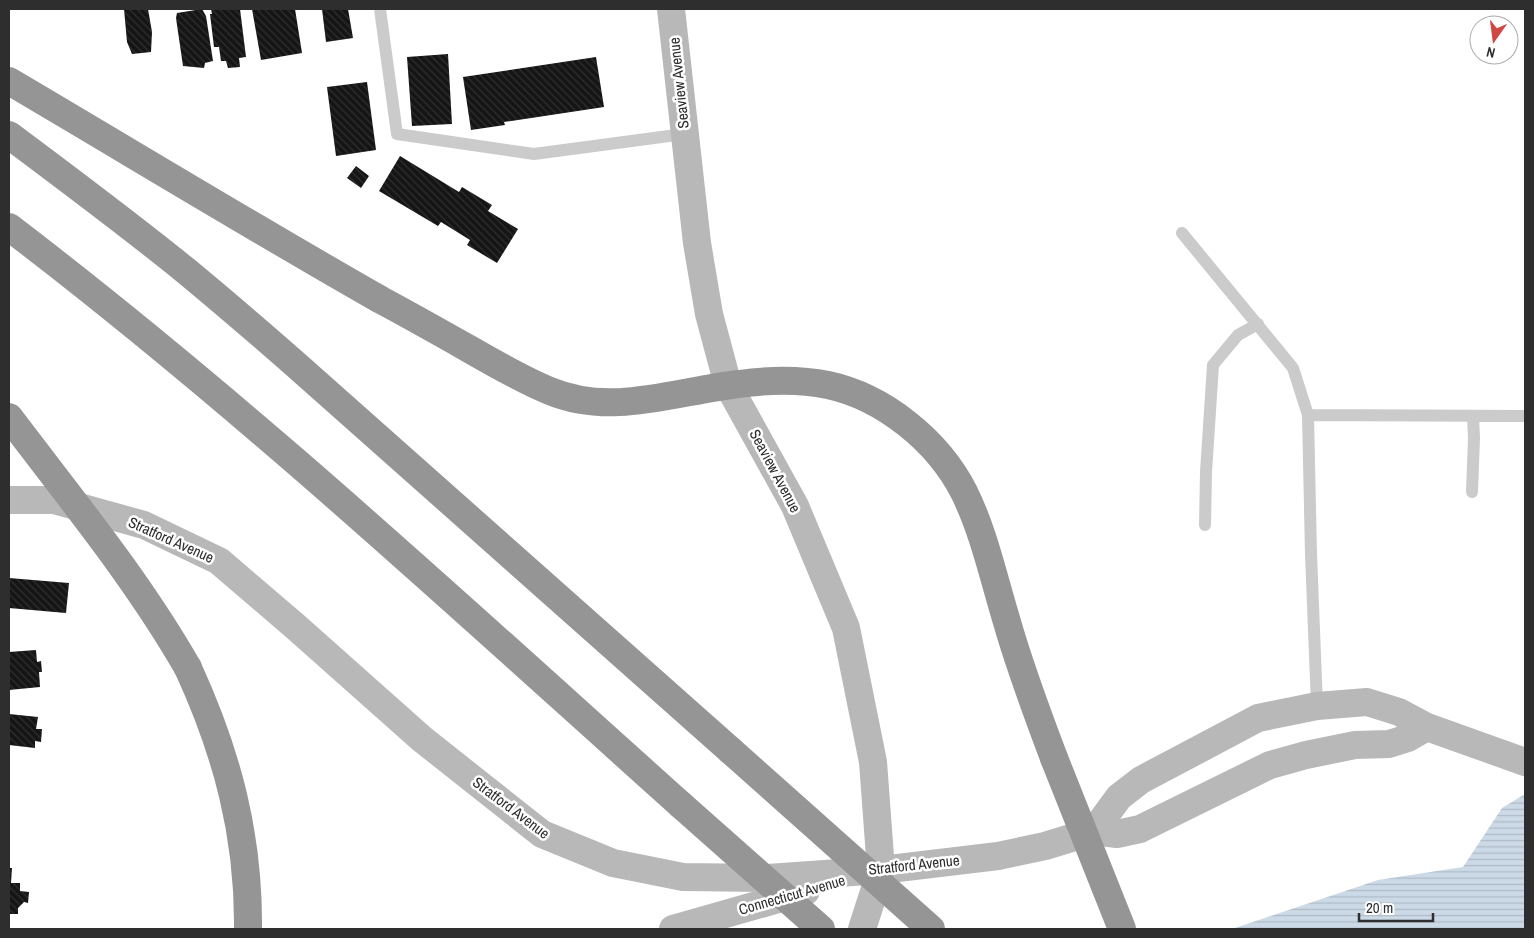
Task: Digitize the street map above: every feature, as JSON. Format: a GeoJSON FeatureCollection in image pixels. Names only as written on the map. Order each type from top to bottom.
{"type":"FeatureCollection","features":[{"type":"Feature","properties":{"kind":"highway"},"geometry":{"type":"LineString","coordinates":[[9,81],[297,252],[502,367],[554,393],[574,399],[617,403],[750,382],[794,381],[847,390],[866,398],[901,420],[943,459],[956,477],[973,512],[1034,707],[1122,929]]}},
{"type":"Feature","properties":{"kind":"highway"},"geometry":{"type":"LineString","coordinates":[[9,135],[119,218],[252,327],[931,929]]}},
{"type":"Feature","properties":{"kind":"highway"},"geometry":{"type":"LineString","coordinates":[[9,226],[142,331],[256,426],[822,929]]}},
{"type":"Feature","properties":{"kind":"highway"},"geometry":{"type":"LineString","coordinates":[[9,416],[129,576],[188,668],[214,730],[233,795],[245,865],[248,929]]}},
{"type":"Feature","properties":{"kind":"main road","name":"Seaview Avenue"},"geometry":{"type":"LineString","coordinates":[[671,9],[697,244],[709,314],[728,385],[795,506],[846,628],[873,762],[881,870],[862,929]]}},
{"type":"Feature","properties":{"kind":"main road","name":"Stratford Avenue"},"geometry":{"type":"LineString","coordinates":[[9,500],[54,500],[144,525],[219,561],[422,740],[542,834],[613,864],[682,877],[768,878],[881,870],[998,856],[1045,846],[1094,831],[1117,834],[1140,829],[1270,766],[1306,755],[1355,745],[1389,744],[1408,738],[1427,727]]}},
{"type":"Feature","properties":{"kind":"main road"},"geometry":{"type":"LineString","coordinates":[[1094,831],[1119,797],[1140,780],[1258,718],[1317,706],[1367,702],[1399,712],[1427,727],[1520,760]]}},
{"type":"Feature","properties":{"kind":"main road","name":"Connecticut Avenue"},"geometry":{"type":"LineString","coordinates":[[673,929],[881,870]]}},
{"type":"Feature","properties":{"kind":"lane"},"geometry":{"type":"LineString","coordinates":[[380,9],[397,134],[534,154],[684,134]]}},
{"type":"Feature","properties":{"kind":"lane"},"geometry":{"type":"LineString","coordinates":[[1182,233],[1293,368],[1308,415],[1317,706]]}},
{"type":"Feature","properties":{"kind":"lane"},"geometry":{"type":"LineString","coordinates":[[1205,525],[1206,472],[1213,365],[1238,335],[1258,324]]}},
{"type":"Feature","properties":{"kind":"lane"},"geometry":{"type":"LineString","coordinates":[[1308,415],[1525,416]]}},
{"type":"Feature","properties":{"kind":"lane"},"geometry":{"type":"LineString","coordinates":[[1472,492],[1473,416]]}},
{"type":"Feature","properties":{"kind":"water"},"geometry":{"type":"Polygon","coordinates":[[[1525,794],[1525,929],[1232,929],[1378,880],[1463,867],[1502,808],[1525,794]]]}},
{"type":"Feature","properties":{"kind":"building"},"geometry":{"type":"Polygon","coordinates":[[[124,9],[148,9],[152,32],[151,52],[132,54],[127,42],[124,9]]]}},
{"type":"Feature","properties":{"kind":"building"},"geometry":{"type":"Polygon","coordinates":[[[202,9],[206,16],[213,61],[205,63],[204,68],[183,66],[176,18],[177,13],[202,9]]]}},
{"type":"Feature","properties":{"kind":"building"},"geometry":{"type":"Polygon","coordinates":[[[211,9],[240,9],[246,57],[239,58],[240,67],[228,68],[226,61],[221,61],[219,47],[214,47],[211,9]]]}},
{"type":"Feature","properties":{"kind":"building"},"geometry":{"type":"Polygon","coordinates":[[[252,9],[295,9],[302,53],[261,60],[252,9]]]}},
{"type":"Feature","properties":{"kind":"building"},"geometry":{"type":"Polygon","coordinates":[[[322,9],[348,9],[353,38],[326,42],[322,9]]]}},
{"type":"Feature","properties":{"kind":"building"},"geometry":{"type":"Polygon","coordinates":[[[448,54],[452,124],[412,126],[407,57],[448,54]]]}},
{"type":"Feature","properties":{"kind":"building"},"geometry":{"type":"Polygon","coordinates":[[[596,57],[604,107],[504,122],[505,125],[471,130],[463,77],[596,57]]]}},
{"type":"Feature","properties":{"kind":"building"},"geometry":{"type":"Polygon","coordinates":[[[367,82],[376,150],[336,156],[327,87],[367,82]]]}},
{"type":"Feature","properties":{"kind":"building"},"geometry":{"type":"Polygon","coordinates":[[[400,156],[459,192],[462,187],[492,205],[488,211],[518,229],[497,263],[467,245],[470,240],[441,222],[438,226],[379,191],[400,156]]]}},
{"type":"Feature","properties":{"kind":"building"},"geometry":{"type":"Polygon","coordinates":[[[356,166],[369,176],[361,188],[347,178],[356,166]]]}},
{"type":"Feature","properties":{"kind":"building"},"geometry":{"type":"Polygon","coordinates":[[[9,578],[69,583],[66,613],[9,608],[9,578]]]}},
{"type":"Feature","properties":{"kind":"building"},"geometry":{"type":"Polygon","coordinates":[[[36,650],[37,662],[41,661],[42,672],[39,672],[40,687],[9,690],[9,652],[36,650]]]}},
{"type":"Feature","properties":{"kind":"building"},"geometry":{"type":"Polygon","coordinates":[[[9,714],[38,717],[36,729],[42,729],[41,742],[35,741],[35,748],[9,745],[9,714]]]}},
{"type":"Feature","properties":{"kind":"building"},"geometry":{"type":"Polygon","coordinates":[[[9,868],[12,868],[11,883],[20,883],[20,891],[29,892],[28,903],[24,902],[18,908],[18,914],[9,914],[9,868]]]}}]}
